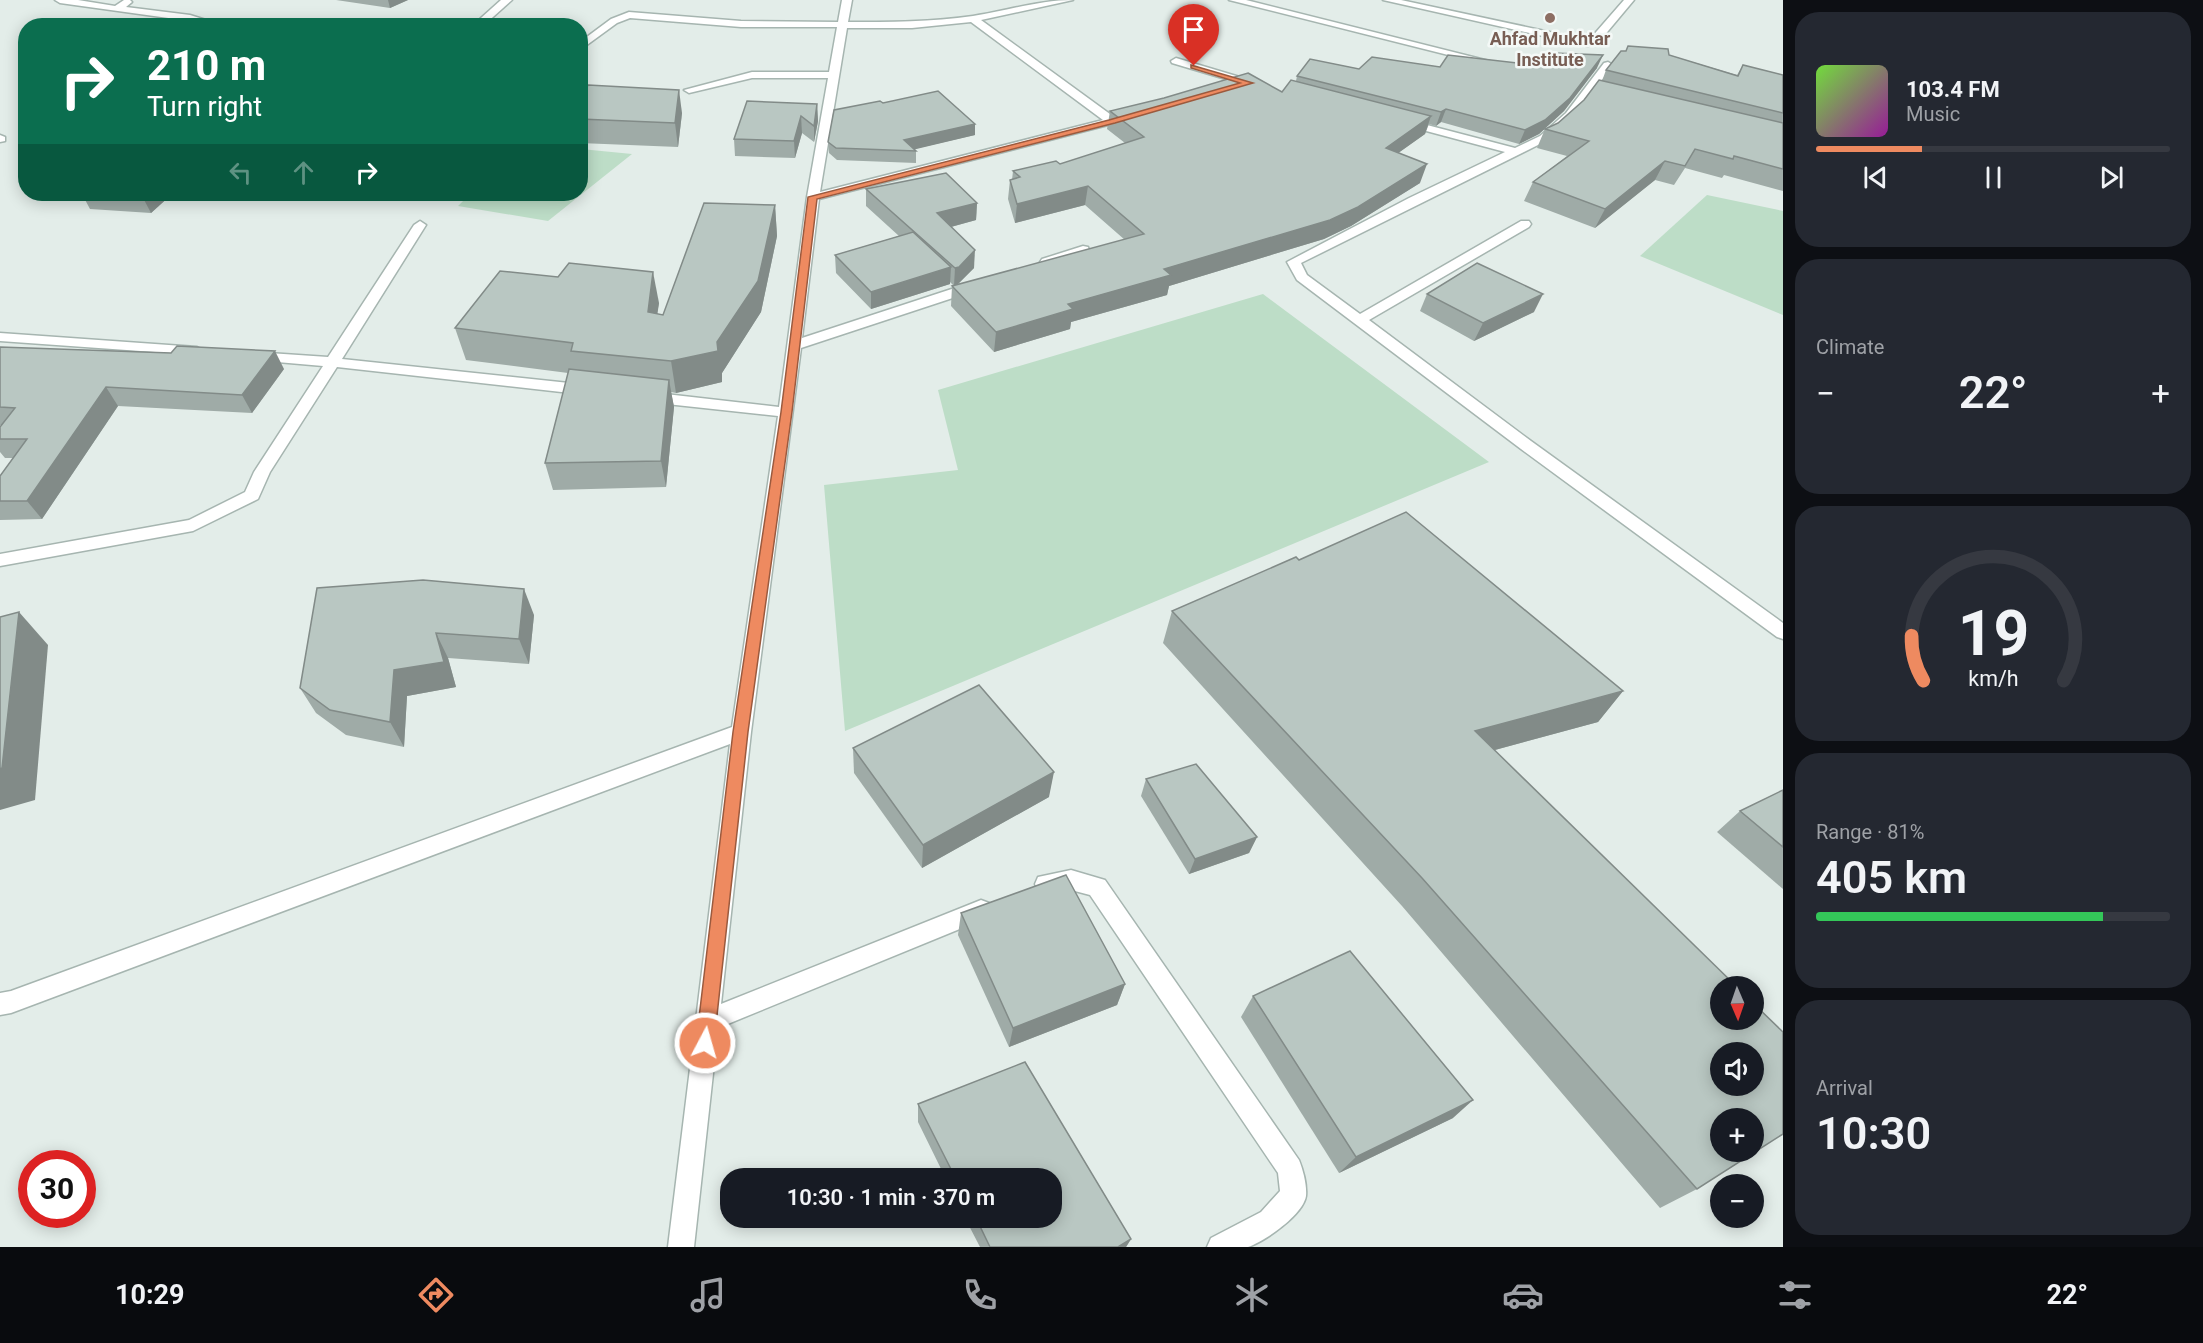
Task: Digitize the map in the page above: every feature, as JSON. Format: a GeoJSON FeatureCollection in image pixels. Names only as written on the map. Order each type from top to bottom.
{"type":"FeatureCollection","features":[{"type":"Feature","properties":{"kind":"street"},"geometry":{"type":"LineString","coordinates":[[60,0],[190,18]]}},
{"type":"Feature","properties":{"kind":"street"},"geometry":{"type":"LineString","coordinates":[[117,9],[130,0]]}},
{"type":"Feature","properties":{"kind":"street"},"geometry":{"type":"LineString","coordinates":[[486,18],[507,0]]}},
{"type":"Feature","properties":{"kind":"street"},"geometry":{"type":"LineString","coordinates":[[681,1247],[741,732],[786,412],[813,197],[847,0]]}},
{"type":"Feature","properties":{"kind":"street"},"geometry":{"type":"LineString","coordinates":[[588,41],[614,21],[629,15],[741,24],[912,25],[973,19],[1068,0]]}},
{"type":"Feature","properties":{"kind":"street"},"geometry":{"type":"LineString","coordinates":[[1234,0],[1509,67]]}},
{"type":"Feature","properties":{"kind":"street"},"geometry":{"type":"LineString","coordinates":[[1388,0],[1587,43],[1594,41],[1629,0]]}},
{"type":"Feature","properties":{"kind":"street"},"geometry":{"type":"LineString","coordinates":[[973,19],[1112,121]]}},
{"type":"Feature","properties":{"kind":"street"},"geometry":{"type":"LineString","coordinates":[[1176,61],[1265,87]]}},
{"type":"Feature","properties":{"kind":"street"},"geometry":{"type":"LineString","coordinates":[[1608,65],[1595,94],[1555,130],[1294,262],[1302,277],[1360,321],[1783,632]]}},
{"type":"Feature","properties":{"kind":"street"},"geometry":{"type":"LineString","coordinates":[[689,90],[752,75],[834,75]]}},
{"type":"Feature","properties":{"kind":"street"},"geometry":{"type":"LineString","coordinates":[[1229,90],[1249,83]]}},
{"type":"Feature","properties":{"kind":"street"},"geometry":{"type":"LineString","coordinates":[[813,197],[1144,113]]}},
{"type":"Feature","properties":{"kind":"street"},"geometry":{"type":"LineString","coordinates":[[1394,120],[1514,152]]}},
{"type":"Feature","properties":{"kind":"street"},"geometry":{"type":"LineString","coordinates":[[1360,321],[1446,268],[1525,224]]}},
{"type":"Feature","properties":{"kind":"street"},"geometry":{"type":"LineString","coordinates":[[0,560],[194,525],[252,495],[262,472],[420,225]]}},
{"type":"Feature","properties":{"kind":"street"},"geometry":{"type":"LineString","coordinates":[[1039,265],[1083,250]]}},
{"type":"Feature","properties":{"kind":"street"},"geometry":{"type":"LineString","coordinates":[[795,345],[983,283]]}},
{"type":"Feature","properties":{"kind":"street"},"geometry":{"type":"LineString","coordinates":[[0,337],[214,353]]}},
{"type":"Feature","properties":{"kind":"street"},"geometry":{"type":"LineString","coordinates":[[238,354],[608,392]]}},
{"type":"Feature","properties":{"kind":"street"},"geometry":{"type":"LineString","coordinates":[[631,395],[786,412]]}},
{"type":"Feature","properties":{"kind":"street"},"geometry":{"type":"LineString","coordinates":[[0,1004],[22,998],[741,732]]}},
{"type":"Feature","properties":{"kind":"street"},"geometry":{"type":"LineString","coordinates":[[1021,894],[1043,885],[1071,880],[1097,887],[1290,1169],[1293,1196],[1270,1221],[1220,1247]]}},
{"type":"Feature","properties":{"kind":"street"},"geometry":{"type":"LineString","coordinates":[[707,1021],[999,902]]}},
{"type":"Feature","properties":{"kind":"green space"},"geometry":{"type":"Polygon","coordinates":[[[588,150],[632,154],[588,189],[588,150]]]}},
{"type":"Feature","properties":{"kind":"green space"},"geometry":{"type":"Polygon","coordinates":[[[1707,195],[1783,211],[1783,315],[1640,256],[1707,195]]]}},
{"type":"Feature","properties":{"kind":"green space"},"geometry":{"type":"Polygon","coordinates":[[[463,201],[573,201],[548,221],[458,206],[463,201]]]}},
{"type":"Feature","properties":{"kind":"green space"},"geometry":{"type":"Polygon","coordinates":[[[1263,294],[1489,462],[845,731],[824,485],[958,470],[938,390],[1263,294]]]}},
{"type":"Feature","properties":{"kind":"building"},"geometry":{"type":"Polygon","coordinates":[[[1628,46],[1668,49],[1669,55],[1738,76],[1743,65],[1783,75],[1783,113],[1606,70],[1621,51],[1626,51],[1628,46]]]}},
{"type":"Feature","properties":{"kind":"building"},"geometry":{"type":"Polygon","coordinates":[[[1552,53],[1603,55],[1570,98],[1545,120],[1525,130],[1446,109],[1441,112],[1297,76],[1310,59],[1359,69],[1372,57],[1440,67],[1448,55],[1544,66],[1552,53]]]}},
{"type":"Feature","properties":{"kind":"building"},"geometry":{"type":"Polygon","coordinates":[[[1248,73],[1282,92],[1291,80],[1431,116],[1386,148],[1427,164],[1358,207],[1330,220],[1164,269],[1171,275],[1068,304],[1073,309],[996,332],[952,286],[1144,234],[1088,186],[1017,204],[1010,180],[1020,177],[1013,171],[1056,161],[1060,164],[1144,137],[1110,111],[1164,98],[1248,73]]]}},
{"type":"Feature","properties":{"kind":"building"},"geometry":{"type":"Polygon","coordinates":[[[1599,80],[1783,123],[1783,169],[1734,156],[1733,159],[1695,149],[1685,166],[1665,161],[1605,209],[1533,182],[1589,141],[1545,129],[1558,123],[1584,100],[1599,80]]]}},
{"type":"Feature","properties":{"kind":"building"},"geometry":{"type":"Polygon","coordinates":[[[588,85],[679,90],[675,123],[588,119],[588,85]]]}},
{"type":"Feature","properties":{"kind":"building"},"geometry":{"type":"Polygon","coordinates":[[[938,91],[975,124],[904,140],[916,151],[836,148],[828,142],[834,110],[880,101],[883,103],[938,91]]]}},
{"type":"Feature","properties":{"kind":"building"},"geometry":{"type":"Polygon","coordinates":[[[747,101],[817,104],[814,126],[801,116],[794,141],[734,139],[747,101]]]}},
{"type":"Feature","properties":{"kind":"building"},"geometry":{"type":"Polygon","coordinates":[[[946,173],[977,203],[937,213],[975,250],[959,267],[955,268],[866,189],[946,173]]]}},
{"type":"Feature","properties":{"kind":"building"},"geometry":{"type":"Polygon","coordinates":[[[704,203],[775,205],[758,281],[717,342],[718,351],[671,361],[571,351],[573,343],[455,328],[500,271],[558,277],[569,263],[653,272],[648,312],[663,315],[704,203]]]}},
{"type":"Feature","properties":{"kind":"building"},"geometry":{"type":"Polygon","coordinates":[[[913,232],[951,267],[871,292],[835,255],[913,232]]]}},
{"type":"Feature","properties":{"kind":"building"},"geometry":{"type":"Polygon","coordinates":[[[1477,263],[1543,294],[1483,323],[1427,294],[1477,263]]]}},
{"type":"Feature","properties":{"kind":"building"},"geometry":{"type":"Polygon","coordinates":[[[177,346],[275,351],[242,395],[106,387],[27,501],[0,501],[0,476],[27,439],[0,439],[0,427],[15,408],[0,407],[0,347],[171,353],[177,346]]]}},
{"type":"Feature","properties":{"kind":"building"},"geometry":{"type":"Polygon","coordinates":[[[569,369],[669,380],[661,461],[545,463],[569,369]]]}},
{"type":"Feature","properties":{"kind":"building"},"geometry":{"type":"Polygon","coordinates":[[[1406,512],[1623,691],[1475,731],[1726,976],[1710,976],[1710,1030],[1764,1030],[1764,1014],[1783,1032],[1783,1134],[1764,1146],[1764,1108],[1710,1108],[1710,1162],[1739,1162],[1720,1174],[1710,1174],[1710,1181],[1697,1189],[1422,878],[1172,611],[1296,557],[1299,560],[1406,512]]]}},
{"type":"Feature","properties":{"kind":"building"},"geometry":{"type":"Polygon","coordinates":[[[423,580],[524,589],[519,639],[436,633],[444,662],[394,670],[390,722],[330,710],[300,688],[317,588],[423,580]]]}},
{"type":"Feature","properties":{"kind":"building"},"geometry":{"type":"Polygon","coordinates":[[[19,612],[2,768],[0,769],[0,617],[19,612]]]}},
{"type":"Feature","properties":{"kind":"building"},"geometry":{"type":"Polygon","coordinates":[[[979,685],[1054,772],[923,845],[853,748],[979,685]]]}},
{"type":"Feature","properties":{"kind":"building"},"geometry":{"type":"Polygon","coordinates":[[[1196,764],[1257,837],[1195,859],[1146,779],[1196,764]]]}},
{"type":"Feature","properties":{"kind":"building"},"geometry":{"type":"Polygon","coordinates":[[[1783,790],[1783,847],[1740,811],[1783,790]]]}},
{"type":"Feature","properties":{"kind":"building"},"geometry":{"type":"Polygon","coordinates":[[[1066,875],[1125,984],[1013,1028],[961,913],[1066,875]]]}},
{"type":"Feature","properties":{"kind":"building"},"geometry":{"type":"Polygon","coordinates":[[[1350,951],[1473,1100],[1356,1157],[1253,996],[1350,951]]]}},
{"type":"Feature","properties":{"kind":"building"},"geometry":{"type":"Polygon","coordinates":[[[1025,1062],[1131,1239],[1118,1247],[990,1247],[981,1228],[1062,1228],[1062,1168],[950,1168],[918,1104],[1025,1062]]]}},
{"type":"Feature","properties":{"kind":"place","name":"Ahfad Mukhtar Institute"},"geometry":{"type":"Point","coordinates":[1550,18]}},
{"type":"Feature","properties":{"kind":"route"},"geometry":{"type":"LineString","coordinates":[[705,1043],[741,732],[786,412],[813,197],[960,161],[1249,83],[1194,66]]}}]}
